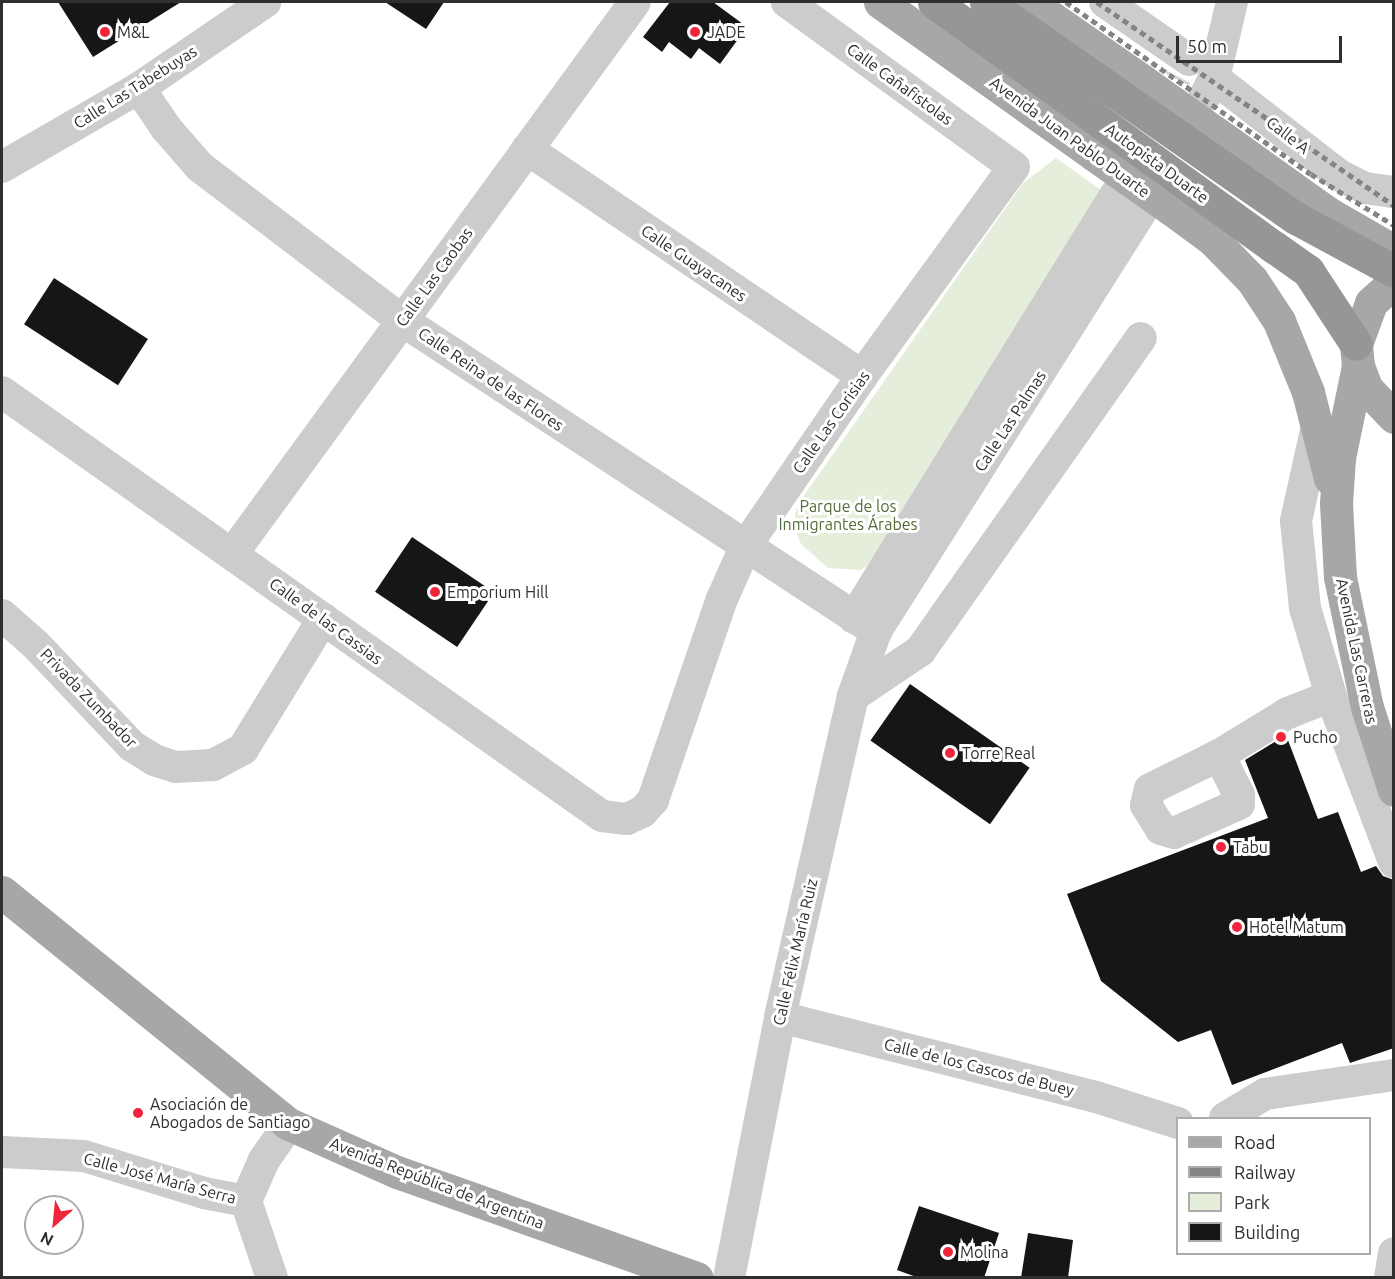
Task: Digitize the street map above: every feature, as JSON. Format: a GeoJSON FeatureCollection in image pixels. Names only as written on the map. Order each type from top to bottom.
{"type":"FeatureCollection","features":[{"type":"Feature","properties":{"kind":"highway","name":"Autopista Duarte"},"geometry":{"type":"LineString","coordinates":[[934,2],[1314,278],[1357,355]]}},
{"type":"Feature","properties":{"kind":"highway","name":"Autopista Duarte"},"geometry":{"type":"LineString","coordinates":[[986,2],[1296,218],[1394,271]]}},
{"type":"Feature","properties":{"kind":"main road","name":"Avenida Juan Pablo Duarte"},"geometry":{"type":"LineString","coordinates":[[880,2],[1093,153],[1157,210],[1212,239],[1252,280],[1294,355],[1317,426],[1336,503]]}},
{"type":"Feature","properties":{"kind":"main road"},"geometry":{"type":"LineString","coordinates":[[1029,2],[1328,213],[1394,251]]}},
{"type":"Feature","properties":{"kind":"main road","name":"Avenida Las Carreras"},"geometry":{"type":"LineString","coordinates":[[1394,282],[1371,303],[1357,355],[1342,436],[1336,503],[1340,577],[1351,636],[1367,707],[1394,790]]}},
{"type":"Feature","properties":{"kind":"main road"},"geometry":{"type":"LineString","coordinates":[[1357,355],[1367,389],[1394,417]]}},
{"type":"Feature","properties":{"kind":"main road","name":"Avenida República de Argentina"},"geometry":{"type":"LineString","coordinates":[[2,892],[289,1124],[397,1172],[697,1278]]}},
{"type":"Feature","properties":{"kind":"street","name":"Calle Las Tabebuyas"},"geometry":{"type":"LineString","coordinates":[[2,167],[139,88],[265,2]]}},
{"type":"Feature","properties":{"kind":"street","name":"Calle Las Caobas"},"geometry":{"type":"LineString","coordinates":[[233,553],[635,2]]}},
{"type":"Feature","properties":{"kind":"street","name":"Calle Cañafistolas"},"geometry":{"type":"LineString","coordinates":[[787,2],[1014,167]]}},
{"type":"Feature","properties":{"kind":"street","name":"Calle A"},"geometry":{"type":"LineString","coordinates":[[1105,2],[1196,78],[1339,175],[1379,190]]}},
{"type":"Feature","properties":{"kind":"street"},"geometry":{"type":"LineString","coordinates":[[1196,78],[1229,10]]}},
{"type":"Feature","properties":{"kind":"street","name":"Calle Reina de las Flores"},"geometry":{"type":"LineString","coordinates":[[139,88],[166,128],[200,167],[403,321],[865,625]]}},
{"type":"Feature","properties":{"kind":"street","name":"Calle Guayacanes"},"geometry":{"type":"LineString","coordinates":[[527,149],[862,376]]}},
{"type":"Feature","properties":{"kind":"street","name":"Calle Las Corisias"},"geometry":{"type":"LineString","coordinates":[[653,800],[722,599],[745,548],[862,376],[1014,167]]}},
{"type":"Feature","properties":{"kind":"street","name":"Calle Las Palmas"},"geometry":{"type":"LineString","coordinates":[[865,625],[1115,195]]}},
{"type":"Feature","properties":{"kind":"street","name":"Calle Las Palmas"},"geometry":{"type":"LineString","coordinates":[[865,625],[1157,210]]}},
{"type":"Feature","properties":{"kind":"street"},"geometry":{"type":"LineString","coordinates":[[853,696],[920,651],[1141,338]]}},
{"type":"Feature","properties":{"kind":"street","name":"Calle de las Cassias"},"geometry":{"type":"LineString","coordinates":[[2,392],[233,553],[323,620],[602,816],[627,819],[642,812],[653,800]]}},
{"type":"Feature","properties":{"kind":"street"},"geometry":{"type":"LineString","coordinates":[[1317,426],[1303,479],[1297,537],[1305,608],[1331,696],[1394,862]]}},
{"type":"Feature","properties":{"kind":"street","name":"Privada Zumbador"},"geometry":{"type":"LineString","coordinates":[[2,615],[36,645],[132,746],[154,760],[176,767],[213,765],[243,749],[323,620]]}},
{"type":"Feature","properties":{"kind":"street","name":"Calle Félix María Ruiz"},"geometry":{"type":"LineString","coordinates":[[729,1278],[780,1017],[853,696],[865,625]]}},
{"type":"Feature","properties":{"kind":"street"},"geometry":{"type":"LineString","coordinates":[[1219,755],[1288,713],[1331,696]]}},
{"type":"Feature","properties":{"kind":"street","name":"Calle de los Cascos de Buey"},"geometry":{"type":"LineString","coordinates":[[780,1017],[1096,1097],[1176,1121]]}},
{"type":"Feature","properties":{"kind":"street"},"geometry":{"type":"LineString","coordinates":[[1228,1117],[1265,1094],[1394,1075]]}},
{"type":"Feature","properties":{"kind":"street"},"geometry":{"type":"LineString","coordinates":[[272,1278],[246,1201],[264,1160],[289,1124]]}},
{"type":"Feature","properties":{"kind":"street","name":"Calle José María Serra"},"geometry":{"type":"LineString","coordinates":[[2,1152],[84,1156],[204,1193],[246,1201]]}},
{"type":"Feature","properties":{"kind":"street"},"geometry":{"type":"LineString","coordinates":[[1390,1278],[1394,1252]]}},
{"type":"Feature","properties":{"kind":"green space","name":"Parque de los Inmigrantes Árabes"},"geometry":{"type":"Polygon","coordinates":[[[1056,158],[1105,193],[874,561],[861,570],[828,568],[801,544],[795,529],[795,513],[803,497],[1023,183],[1056,158]]]}},
{"type":"Feature","properties":{"kind":"building","name":"M&L"},"geometry":{"type":"Polygon","coordinates":[[[58,2],[181,2],[93,57],[58,2]]]}},
{"type":"Feature","properties":{"kind":"building"},"geometry":{"type":"Polygon","coordinates":[[[385,2],[444,2],[426,29],[385,2]]]}},
{"type":"Feature","properties":{"kind":"building","name":"JADE"},"geometry":{"type":"Polygon","coordinates":[[[670,2],[713,2],[747,27],[720,64],[699,48],[691,59],[669,42],[662,52],[643,37],[670,2]]]}},
{"type":"Feature","properties":{"kind":"building"},"geometry":{"type":"Polygon","coordinates":[[[54,278],[148,339],[118,385],[24,324],[54,278]]]}},
{"type":"Feature","properties":{"kind":"building","name":"Emporium Hill"},"geometry":{"type":"Polygon","coordinates":[[[412,537],[494,592],[457,647],[375,592],[412,537]]]}},
{"type":"Feature","properties":{"kind":"building","name":"Torre Real"},"geometry":{"type":"Polygon","coordinates":[[[910,684],[1030,768],[990,824],[870,741],[910,684]]]}},
{"type":"Feature","properties":{"kind":"building","name":"Hotel Matum"},"geometry":{"type":"Polygon","coordinates":[[[1286,735],[1318,819],[1338,812],[1361,872],[1376,866],[1383,876],[1394,880],[1394,1048],[1350,1063],[1342,1043],[1232,1085],[1211,1030],[1178,1042],[1101,981],[1067,894],[1268,818],[1245,760],[1286,735]]]}},
{"type":"Feature","properties":{"kind":"building","name":"Molina"},"geometry":{"type":"Polygon","coordinates":[[[919,1206],[999,1233],[984,1278],[919,1278],[897,1270],[919,1206]]]}},
{"type":"Feature","properties":{"kind":"building"},"geometry":{"type":"Polygon","coordinates":[[[1028,1233],[1073,1240],[1068,1278],[1021,1278],[1028,1233]]]}},
{"type":"Feature","properties":{"kind":"tunnel"},"geometry":{"type":"LineString","coordinates":[[1153,121],[1176,76]]}},
{"type":"Feature","properties":{"kind":"railway"},"geometry":{"type":"LineString","coordinates":[[1066,2],[1311,174],[1394,225]]}},
{"type":"Feature","properties":{"kind":"railway"},"geometry":{"type":"LineString","coordinates":[[1097,2],[1394,205]]}},
{"type":"Feature","properties":{"kind":"place","name":"M&L"},"geometry":{"type":"Point","coordinates":[105,32]}},
{"type":"Feature","properties":{"kind":"place","name":"JADE"},"geometry":{"type":"Point","coordinates":[695,32]}},
{"type":"Feature","properties":{"kind":"place","name":"Emporium Hill"},"geometry":{"type":"Point","coordinates":[435,592]}},
{"type":"Feature","properties":{"kind":"place","name":"Pucho"},"geometry":{"type":"Point","coordinates":[1281,737]}},
{"type":"Feature","properties":{"kind":"place","name":"Torre Real"},"geometry":{"type":"Point","coordinates":[950,753]}},
{"type":"Feature","properties":{"kind":"place","name":"Tabu"},"geometry":{"type":"Point","coordinates":[1221,847]}},
{"type":"Feature","properties":{"kind":"place","name":"Hotel Matum"},"geometry":{"type":"Point","coordinates":[1237,927]}},
{"type":"Feature","properties":{"kind":"place","name":"Asociación de Abogados de Santiago"},"geometry":{"type":"Point","coordinates":[138,1113]}},
{"type":"Feature","properties":{"kind":"place","name":"Molina"},"geometry":{"type":"Point","coordinates":[948,1252]}}]}
